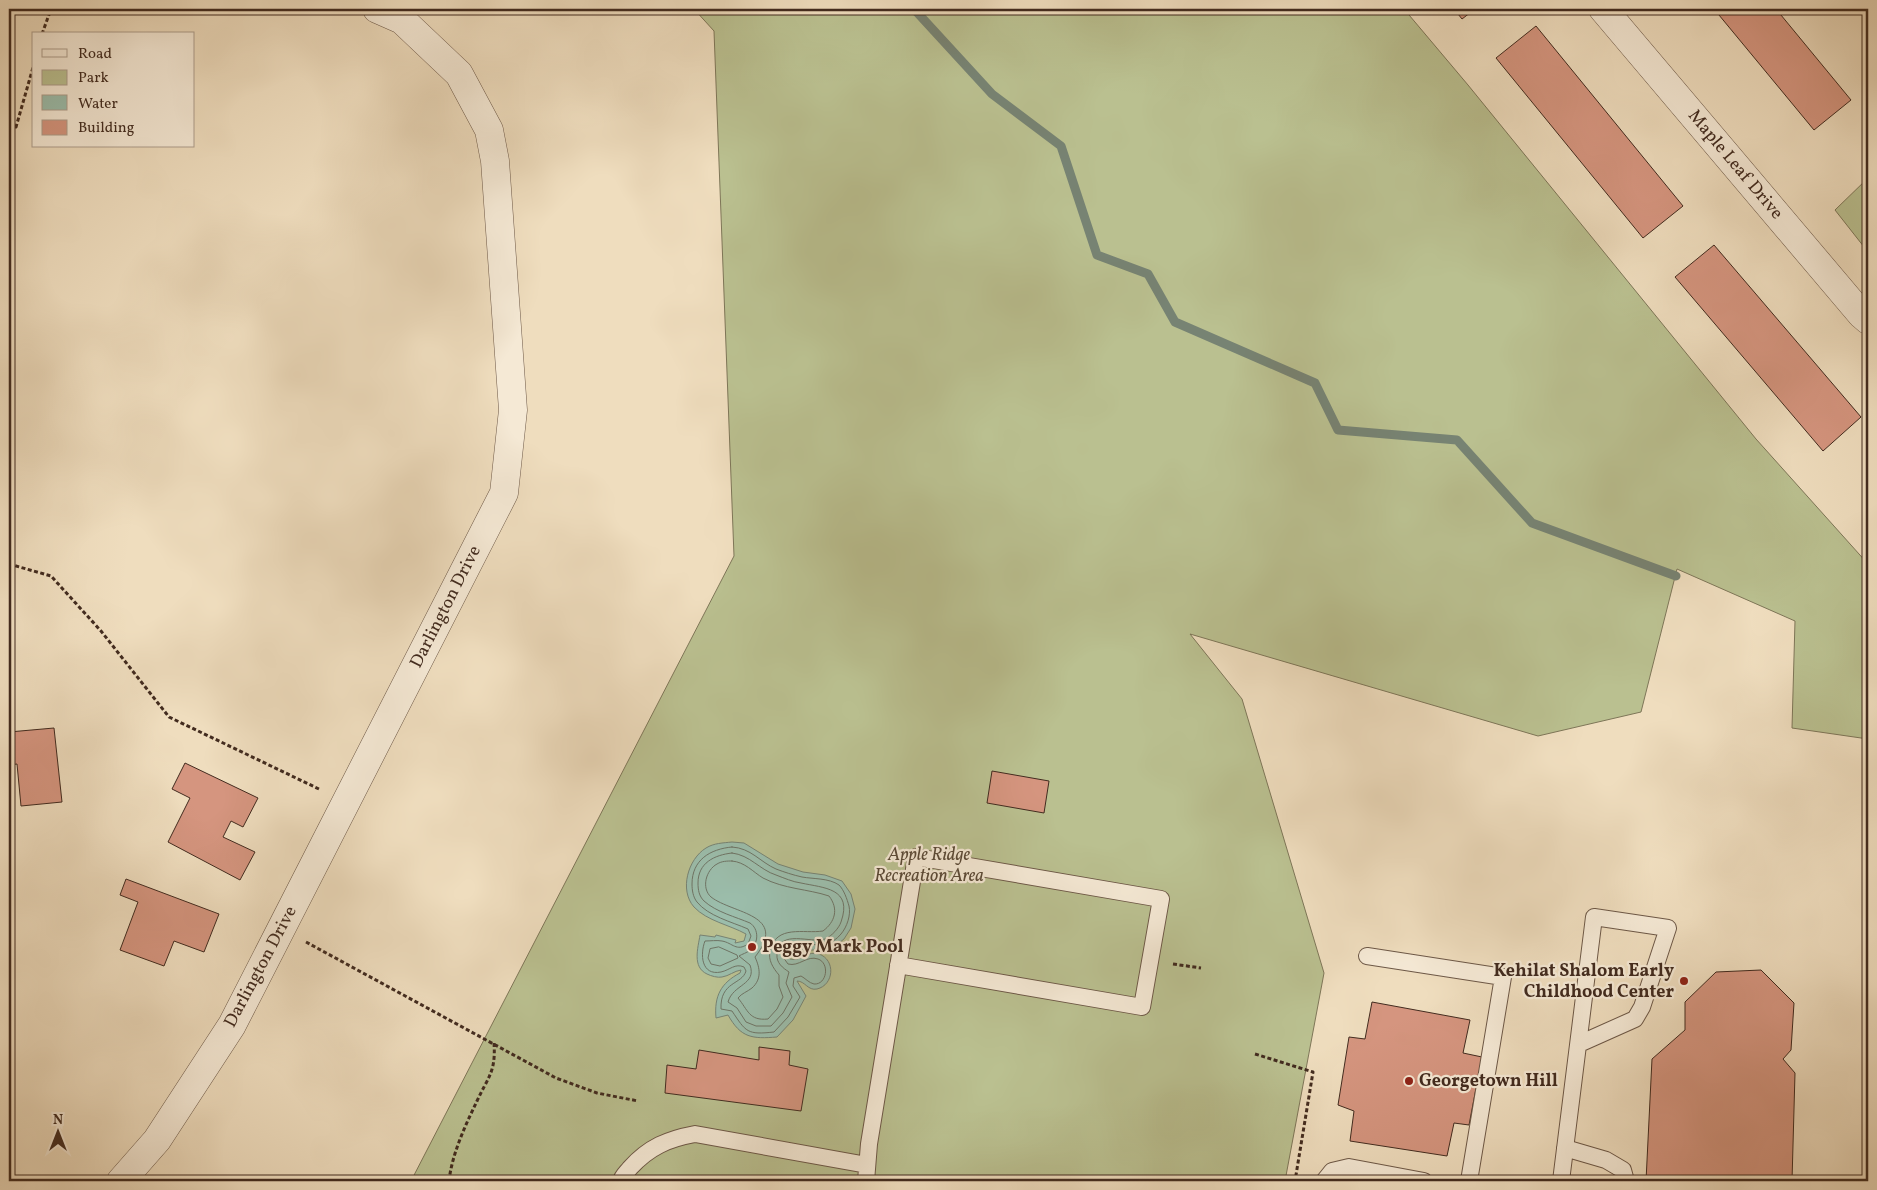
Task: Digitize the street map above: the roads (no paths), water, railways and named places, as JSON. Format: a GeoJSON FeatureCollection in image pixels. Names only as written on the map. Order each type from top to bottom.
{"type":"FeatureCollection","features":[{"type":"Feature","properties":{"kind":"street","name":"Darlington Drive"},"geometry":{"type":"LineString","coordinates":[[121,1181],[157,1140],[232,1025],[504,493],[513,410],[495,161],[489,130],[459,74],[402,20],[378,9]]}},
{"type":"Feature","properties":{"kind":"street","name":"Maple Leaf Drive"},"geometry":{"type":"LineString","coordinates":[[1604,9],[1868,320]]}},
{"type":"Feature","properties":{"kind":"lane"},"geometry":{"type":"LineString","coordinates":[[866,1181],[867,1165],[898,965],[916,857],[1161,899],[1142,1006],[898,965]]}},
{"type":"Feature","properties":{"kind":"lane"},"geometry":{"type":"LineString","coordinates":[[1561,1181],[1594,917],[1668,928],[1642,1006],[1635,1019],[1579,1044]]}},
{"type":"Feature","properties":{"kind":"lane"},"geometry":{"type":"LineString","coordinates":[[1367,956],[1503,977],[1469,1181]]}},
{"type":"Feature","properties":{"kind":"lane"},"geometry":{"type":"LineString","coordinates":[[621,1181],[622,1177],[649,1150],[673,1138],[695,1134],[867,1165]]}},
{"type":"Feature","properties":{"kind":"lane"},"geometry":{"type":"LineString","coordinates":[[1565,1148],[1606,1160],[1623,1170],[1626,1181]]}},
{"type":"Feature","properties":{"kind":"lane"},"geometry":{"type":"LineString","coordinates":[[1324,1181],[1332,1171],[1349,1167],[1424,1181]]}},
{"type":"Feature","properties":{"kind":"water"},"geometry":{"type":"Polygon","coordinates":[[[732,842],[744,843],[778,864],[842,881],[851,894],[855,909],[851,928],[844,939],[830,950],[793,950],[789,952],[788,956],[790,959],[797,959],[815,953],[819,954],[828,961],[831,972],[827,983],[817,989],[811,989],[797,981],[806,996],[793,1020],[777,1037],[754,1037],[743,1033],[728,1015],[716,1018],[716,1003],[720,991],[741,970],[717,977],[709,975],[699,967],[697,951],[700,935],[715,937],[716,935],[736,940],[735,943],[744,941],[746,934],[699,912],[689,900],[687,892],[686,884],[694,859],[712,845],[732,842]]]}},
{"type":"Feature","properties":{"kind":"waterway"},"geometry":{"type":"LineString","coordinates":[[914,9],[992,94],[1061,146],[1097,255],[1148,274],[1175,322],[1315,383],[1338,430],[1457,440],[1532,523],[1676,576]]}},
{"type":"Feature","properties":{"kind":"place","name":"Peggy Mark Pool"},"geometry":{"type":"Point","coordinates":[752,947]}},
{"type":"Feature","properties":{"kind":"place","name":"Kehilat Shalom Early Childhood Center"},"geometry":{"type":"Point","coordinates":[1684,981]}},
{"type":"Feature","properties":{"kind":"place","name":"Georgetown Hill"},"geometry":{"type":"Point","coordinates":[1409,1081]}},
{"type":"Feature","properties":{"kind":"park label","name":"Apple Ridge Recreation Area"},"geometry":{"type":"Point","coordinates":[929,865]}}]}
